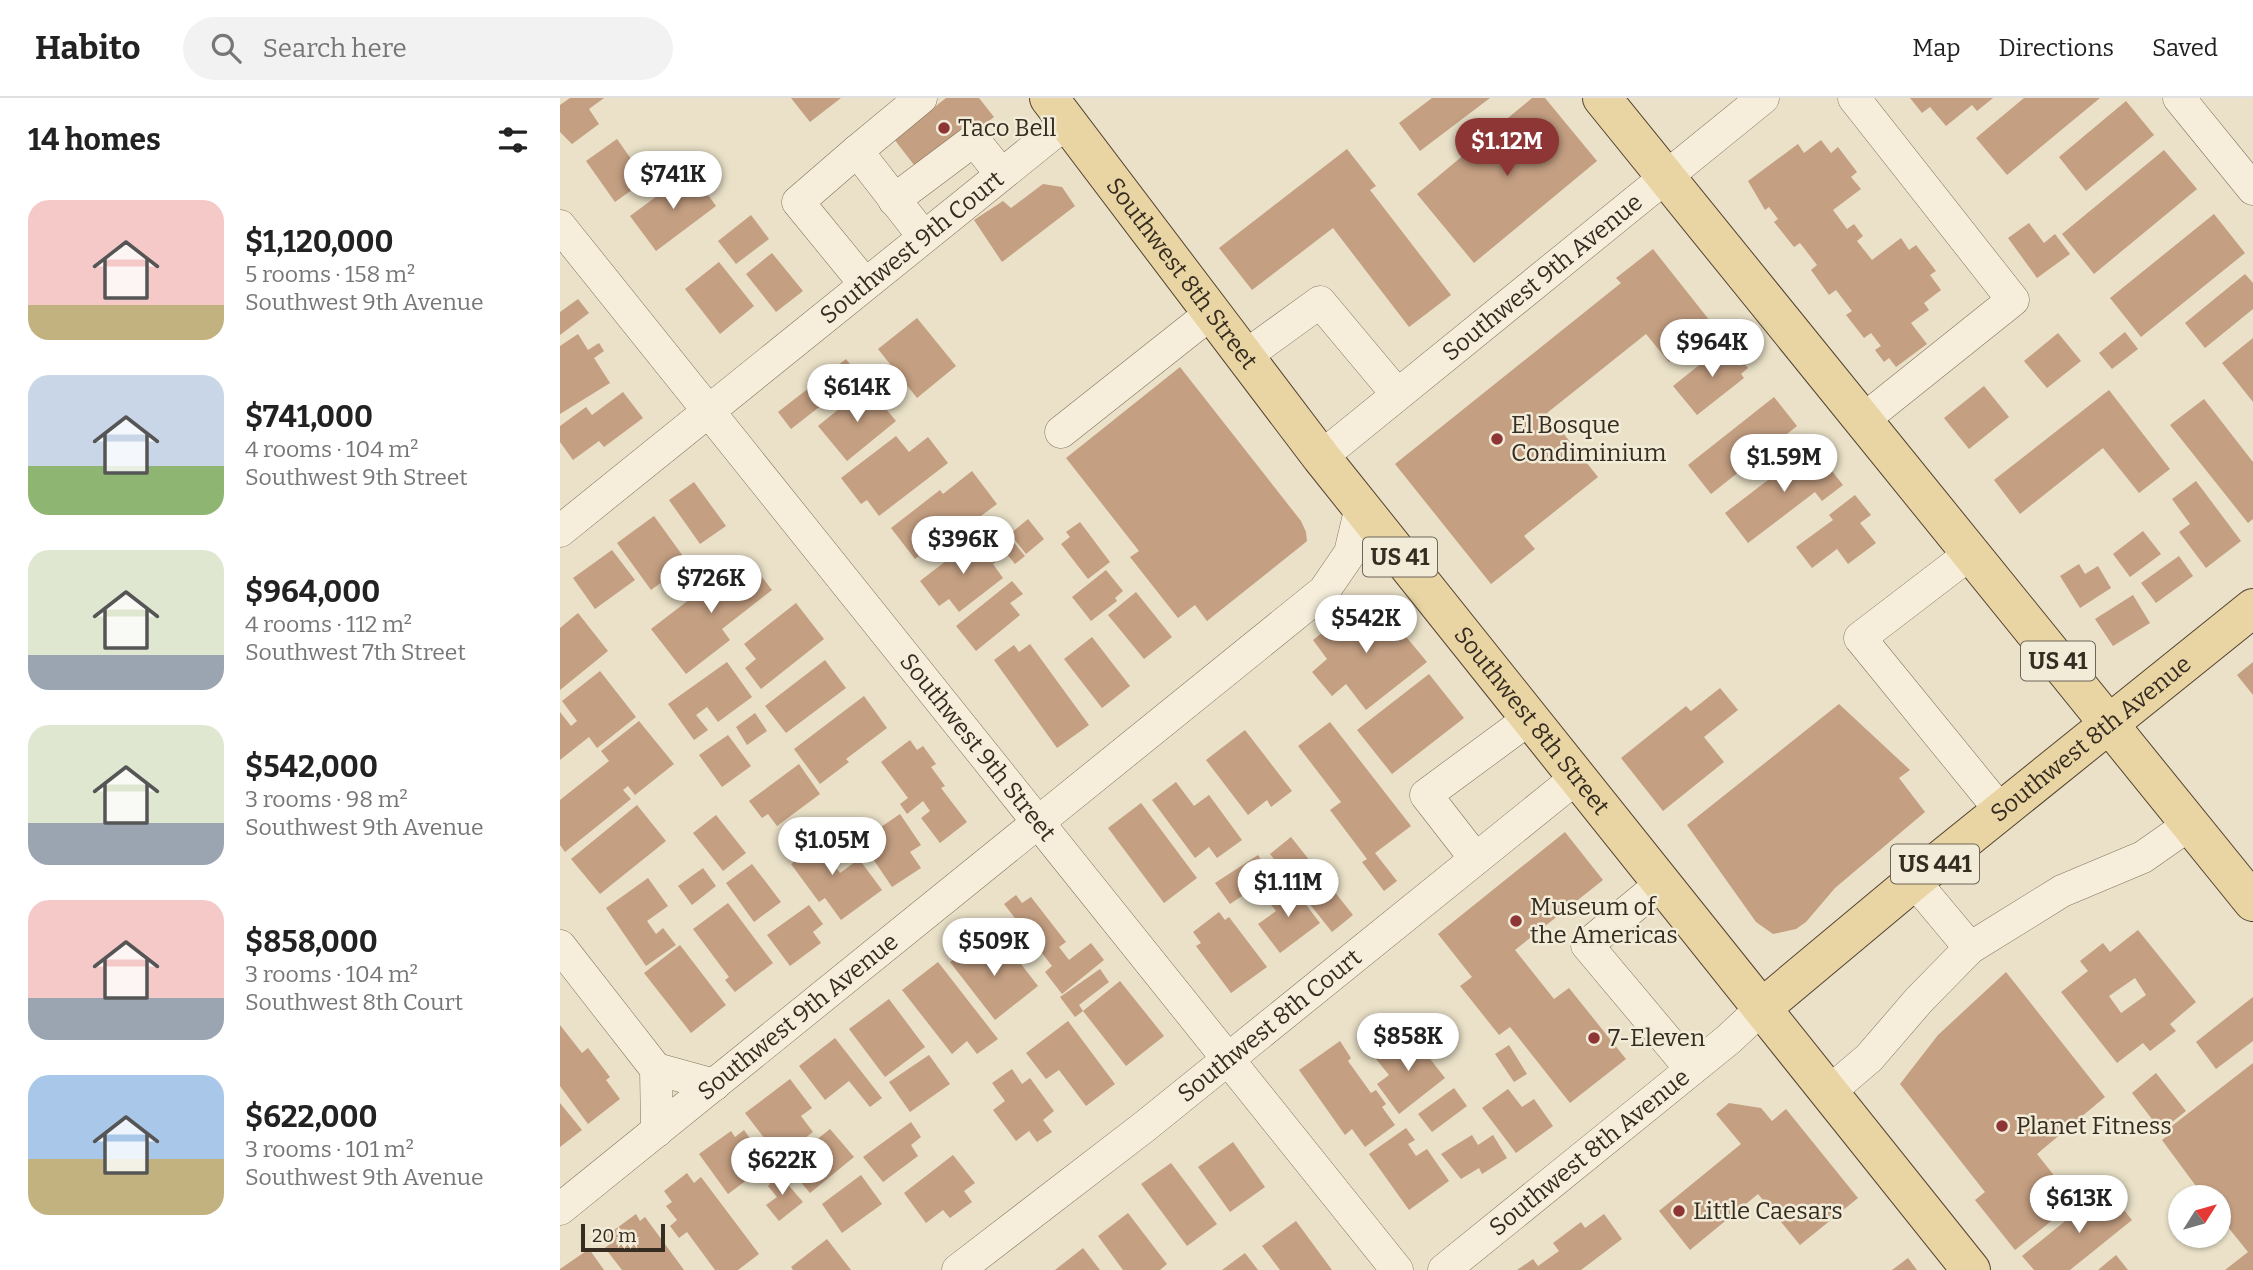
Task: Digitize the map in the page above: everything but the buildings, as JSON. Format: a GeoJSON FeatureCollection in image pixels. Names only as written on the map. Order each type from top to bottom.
{"type":"FeatureCollection","features":[{"type":"Feature","properties":{"kind":"main road","name":"US 41"},"geometry":{"type":"LineString","coordinates":[[1602,98],[2253,902]]}},
{"type":"Feature","properties":{"kind":"main road","name":"Southwest 8th Street"},"geometry":{"type":"LineString","coordinates":[[1058,110],[1321,457],[1971,1270]]}},
{"type":"Feature","properties":{"kind":"main road","name":"Southwest 8th Avenue"},"geometry":{"type":"LineString","coordinates":[[1762,1008],[1914,881],[2253,608]]}},
{"type":"Feature","properties":{"kind":"street"},"geometry":{"type":"LineString","coordinates":[[864,284],[798,202],[921,98]]}},
{"type":"Feature","properties":{"kind":"street","name":"Southwest 9th Avenue"},"geometry":{"type":"LineString","coordinates":[[1321,457],[1763,98]]}},
{"type":"Feature","properties":{"kind":"street"},"geometry":{"type":"LineString","coordinates":[[1854,98],[2013,300],[1863,420]]}},
{"type":"Feature","properties":{"kind":"street"},"geometry":{"type":"LineString","coordinates":[[2179,98],[2249,176]]}},
{"type":"Feature","properties":{"kind":"street","name":"Southwest 9th Court"},"geometry":{"type":"LineString","coordinates":[[560,531],[1001,174],[1058,110]]}},
{"type":"Feature","properties":{"kind":"street"},"geometry":{"type":"LineString","coordinates":[[894,200],[974,140],[1001,174]]}},
{"type":"Feature","properties":{"kind":"street"},"geometry":{"type":"LineString","coordinates":[[857,151],[923,236]]}},
{"type":"Feature","properties":{"kind":"street","name":"Southwest 9th Street"},"geometry":{"type":"LineString","coordinates":[[560,226],[1396,1270]]}},
{"type":"Feature","properties":{"kind":"street"},"geometry":{"type":"LineString","coordinates":[[1244,357],[1320,302],[1397,394]]}},
{"type":"Feature","properties":{"kind":"street"},"geometry":{"type":"LineString","coordinates":[[1061,432],[1210,314]]}},
{"type":"Feature","properties":{"kind":"street","name":"Southwest 9th Avenue"},"geometry":{"type":"LineString","coordinates":[[560,1209],[1324,591],[1350,553],[1361,507]]}},
{"type":"Feature","properties":{"kind":"street"},"geometry":{"type":"LineString","coordinates":[[1971,553],[1860,638],[2001,811]]}},
{"type":"Feature","properties":{"kind":"street"},"geometry":{"type":"LineString","coordinates":[[1475,858],[1426,795],[1529,719]]}},
{"type":"Feature","properties":{"kind":"street","name":"Southwest 8th Court"},"geometry":{"type":"LineString","coordinates":[[958,1270],[1228,1060],[1576,778]]}},
{"type":"Feature","properties":{"kind":"street"},"geometry":{"type":"LineString","coordinates":[[1829,1092],[1869,1058],[1919,1000],[1970,948],[2062,891],[2143,857],[2190,824]]}},
{"type":"Feature","properties":{"kind":"street"},"geometry":{"type":"LineString","coordinates":[[1914,881],[1970,948]]}},
{"type":"Feature","properties":{"kind":"street"},"geometry":{"type":"LineString","coordinates":[[1661,884],[1587,945],[1691,1069]]}},
{"type":"Feature","properties":{"kind":"street"},"geometry":{"type":"LineString","coordinates":[[560,946],[656,1069],[714,1085]]}},
{"type":"Feature","properties":{"kind":"street","name":"Southwest 8th Avenue"},"geometry":{"type":"LineString","coordinates":[[1444,1270],[1762,1008]]}},
{"type":"Feature","properties":{"kind":"street"},"geometry":{"type":"LineString","coordinates":[[656,1069],[657,1131]]}},
{"type":"Feature","properties":{"kind":"place","name":"Taco Bell"},"geometry":{"type":"Point","coordinates":[944,128]}},
{"type":"Feature","properties":{"kind":"place","name":"El Bosque Condiminium"},"geometry":{"type":"Point","coordinates":[1497,439]}},
{"type":"Feature","properties":{"kind":"place","name":"Museum of the Americas"},"geometry":{"type":"Point","coordinates":[1516,921]}},
{"type":"Feature","properties":{"kind":"place","name":"7-Eleven"},"geometry":{"type":"Point","coordinates":[1594,1038]}},
{"type":"Feature","properties":{"kind":"place","name":"Planet Fitness"},"geometry":{"type":"Point","coordinates":[2002,1126]}},
{"type":"Feature","properties":{"kind":"place","name":"Little Caesars"},"geometry":{"type":"Point","coordinates":[1679,1211]}}]}
